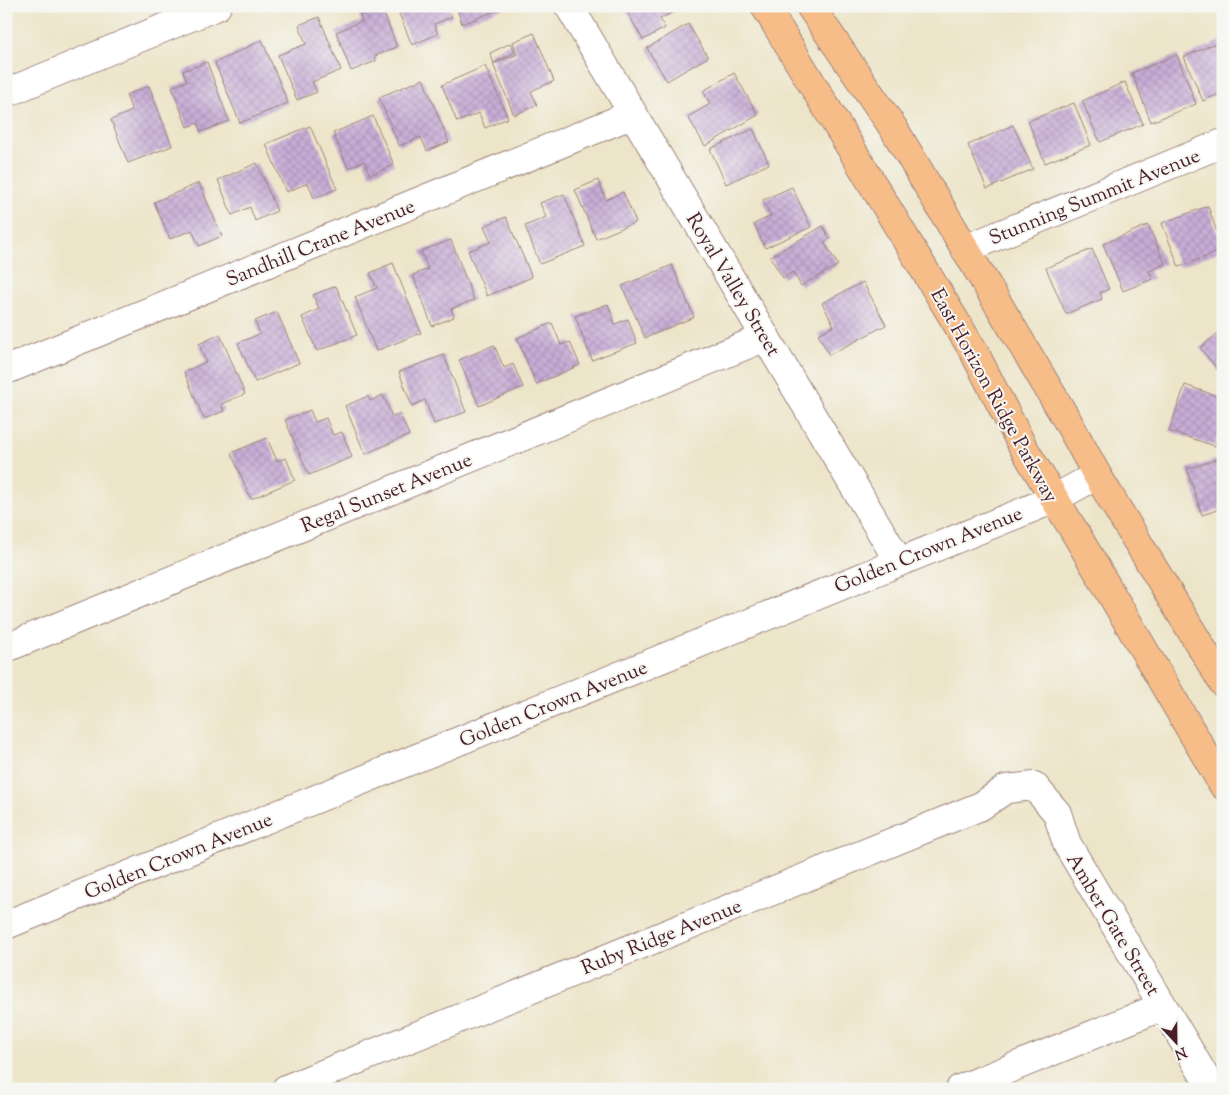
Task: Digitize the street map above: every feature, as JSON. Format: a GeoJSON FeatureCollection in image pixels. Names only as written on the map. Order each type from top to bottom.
{"type":"FeatureCollection","features":[{"type":"Feature","properties":{"kind":"main road","name":"East Horizon Ridge Parkway"},"geometry":{"type":"LineString","coordinates":[[765,6],[974,352],[1052,500],[1076,534],[1223,785]]}},
{"type":"Feature","properties":{"kind":"main road"},"geometry":{"type":"LineString","coordinates":[[810,6],[894,129],[1097,475],[1223,683]]}},
{"type":"Feature","properties":{"kind":"street"},"geometry":{"type":"LineString","coordinates":[[6,93],[217,6]]}},
{"type":"Feature","properties":{"kind":"street","name":"Royal Valley Street"},"geometry":{"type":"LineString","coordinates":[[569,6],[899,562]]}},
{"type":"Feature","properties":{"kind":"street","name":"Sandhill Crane Avenue"},"geometry":{"type":"LineString","coordinates":[[6,370],[633,114]]}},
{"type":"Feature","properties":{"kind":"street","name":"Stunning Summit Avenue"},"geometry":{"type":"LineString","coordinates":[[965,249],[1223,143]]}},
{"type":"Feature","properties":{"kind":"street","name":"Regal Sunset Avenue"},"geometry":{"type":"LineString","coordinates":[[6,648],[766,337]]}},
{"type":"Feature","properties":{"kind":"street","name":"Golden Crown Avenue"},"geometry":{"type":"LineString","coordinates":[[6,925],[1052,500],[1097,475]]}},
{"type":"Feature","properties":{"kind":"street","name":"Amber Gate Street"},"geometry":{"type":"LineString","coordinates":[[1034,786],[1057,813],[1066,844],[1212,1089]]}},
{"type":"Feature","properties":{"kind":"street","name":"Ruby Ridge Avenue"},"geometry":{"type":"LineString","coordinates":[[286,1089],[981,806],[1006,789],[1034,786]]}},
{"type":"Feature","properties":{"kind":"street"},"geometry":{"type":"LineString","coordinates":[[960,1089],[1163,1006]]}},
{"type":"Feature","properties":{"kind":"building"},"geometry":{"type":"Polygon","coordinates":[[[357,6],[381,6],[397,47],[375,56],[376,61],[351,71],[336,32],[362,21],[357,6]]]}},
{"type":"Feature","properties":{"kind":"building"},"geometry":{"type":"Polygon","coordinates":[[[396,6],[448,6],[452,17],[434,24],[438,34],[412,45],[396,6]]]}},
{"type":"Feature","properties":{"kind":"building"},"geometry":{"type":"Polygon","coordinates":[[[456,6],[508,6],[462,24],[456,6]]]}},
{"type":"Feature","properties":{"kind":"building"},"geometry":{"type":"Polygon","coordinates":[[[624,6],[677,6],[679,9],[660,19],[665,28],[643,40],[624,6]]]}},
{"type":"Feature","properties":{"kind":"building"},"geometry":{"type":"Polygon","coordinates":[[[319,17],[341,70],[312,82],[317,92],[297,100],[278,55],[306,44],[299,25],[319,17]]]}},
{"type":"Feature","properties":{"kind":"building"},"geometry":{"type":"Polygon","coordinates":[[[688,24],[708,57],[667,81],[647,48],[688,24]]]}},
{"type":"Feature","properties":{"kind":"building"},"geometry":{"type":"Polygon","coordinates":[[[534,33],[554,81],[531,91],[537,105],[514,115],[493,64],[517,54],[513,42],[534,33]]]}},
{"type":"Feature","properties":{"kind":"building"},"geometry":{"type":"Polygon","coordinates":[[[262,40],[288,103],[240,123],[215,63],[262,40]]]}},
{"type":"Feature","properties":{"kind":"building"},"geometry":{"type":"Polygon","coordinates":[[[1223,40],[1223,92],[1203,101],[1184,57],[1223,40]]]}},
{"type":"Feature","properties":{"kind":"building"},"geometry":{"type":"Polygon","coordinates":[[[511,43],[515,52],[494,63],[490,53],[511,43]]]}},
{"type":"Feature","properties":{"kind":"building"},"geometry":{"type":"Polygon","coordinates":[[[1177,55],[1196,104],[1151,122],[1132,73],[1177,55]]]}},
{"type":"Feature","properties":{"kind":"building"},"geometry":{"type":"Polygon","coordinates":[[[207,62],[229,121],[201,132],[198,123],[187,127],[172,87],[187,81],[183,71],[207,62]]]}},
{"type":"Feature","properties":{"kind":"building"},"geometry":{"type":"Polygon","coordinates":[[[485,66],[508,118],[485,128],[479,113],[457,122],[442,85],[485,66]]]}},
{"type":"Feature","properties":{"kind":"building"},"geometry":{"type":"Polygon","coordinates":[[[734,73],[758,115],[705,146],[688,117],[710,104],[703,91],[734,73]]]}},
{"type":"Feature","properties":{"kind":"building"},"geometry":{"type":"Polygon","coordinates":[[[423,79],[449,142],[427,151],[421,137],[399,146],[379,97],[423,79]]]}},
{"type":"Feature","properties":{"kind":"building"},"geometry":{"type":"Polygon","coordinates":[[[1125,82],[1143,124],[1100,142],[1082,101],[1125,82]]]}},
{"type":"Feature","properties":{"kind":"building"},"geometry":{"type":"Polygon","coordinates":[[[149,86],[172,146],[128,163],[111,120],[132,111],[126,95],[149,86]]]}},
{"type":"Feature","properties":{"kind":"building"},"geometry":{"type":"Polygon","coordinates":[[[1074,103],[1091,145],[1045,163],[1028,121],[1074,103]]]}},
{"type":"Feature","properties":{"kind":"building"},"geometry":{"type":"Polygon","coordinates":[[[373,116],[394,165],[370,175],[364,161],[348,168],[333,133],[373,116]]]}},
{"type":"Feature","properties":{"kind":"building"},"geometry":{"type":"Polygon","coordinates":[[[1013,125],[1033,169],[987,189],[968,145],[1013,125]]]}},
{"type":"Feature","properties":{"kind":"building"},"geometry":{"type":"Polygon","coordinates":[[[310,126],[337,189],[314,198],[308,183],[286,192],[266,144],[310,126]]]}},
{"type":"Feature","properties":{"kind":"building"},"geometry":{"type":"Polygon","coordinates":[[[753,129],[769,164],[726,184],[710,149],[753,129]]]}},
{"type":"Feature","properties":{"kind":"building"},"geometry":{"type":"Polygon","coordinates":[[[257,163],[277,211],[255,221],[250,207],[232,215],[218,180],[257,163]]]}},
{"type":"Feature","properties":{"kind":"building"},"geometry":{"type":"Polygon","coordinates":[[[598,180],[606,200],[623,192],[636,222],[596,239],[575,190],[598,180]]]}},
{"type":"Feature","properties":{"kind":"building"},"geometry":{"type":"Polygon","coordinates":[[[199,183],[222,236],[199,246],[192,230],[170,239],[154,202],[199,183]]]}},
{"type":"Feature","properties":{"kind":"building"},"geometry":{"type":"Polygon","coordinates":[[[792,187],[811,227],[765,248],[754,224],[771,216],[763,200],[792,187]]]}},
{"type":"Feature","properties":{"kind":"building"},"geometry":{"type":"Polygon","coordinates":[[[564,194],[585,246],[540,264],[525,226],[546,217],[540,203],[564,194]]]}},
{"type":"Feature","properties":{"kind":"building"},"geometry":{"type":"Polygon","coordinates":[[[1208,206],[1223,250],[1179,267],[1162,223],[1208,206]]]}},
{"type":"Feature","properties":{"kind":"building"},"geometry":{"type":"Polygon","coordinates":[[[506,217],[532,277],[487,296],[468,251],[491,242],[484,226],[506,217]]]}},
{"type":"Feature","properties":{"kind":"building"},"geometry":{"type":"Polygon","coordinates":[[[1148,225],[1165,264],[1149,271],[1153,279],[1123,291],[1103,244],[1148,225]]]}},
{"type":"Feature","properties":{"kind":"building"},"geometry":{"type":"Polygon","coordinates":[[[823,226],[830,239],[824,242],[838,265],[801,286],[793,272],[783,278],[770,257],[823,226]]]}},
{"type":"Feature","properties":{"kind":"building"},"geometry":{"type":"Polygon","coordinates":[[[451,240],[474,300],[451,309],[454,317],[432,326],[413,275],[428,269],[421,251],[451,240]]]}},
{"type":"Feature","properties":{"kind":"building"},"geometry":{"type":"Polygon","coordinates":[[[1092,249],[1109,289],[1100,293],[1102,299],[1066,314],[1046,268],[1092,249]]]}},
{"type":"Feature","properties":{"kind":"building"},"geometry":{"type":"Polygon","coordinates":[[[393,263],[421,333],[376,351],[355,297],[377,288],[370,273],[393,263]]]}},
{"type":"Feature","properties":{"kind":"building"},"geometry":{"type":"Polygon","coordinates":[[[672,265],[694,317],[645,338],[622,286],[672,265]]]}},
{"type":"Feature","properties":{"kind":"building"},"geometry":{"type":"Polygon","coordinates":[[[863,282],[886,325],[829,355],[818,334],[834,326],[822,303],[863,282]]]}},
{"type":"Feature","properties":{"kind":"building"},"geometry":{"type":"Polygon","coordinates":[[[336,286],[357,335],[317,351],[302,317],[319,309],[313,295],[336,286]]]}},
{"type":"Feature","properties":{"kind":"building"},"geometry":{"type":"Polygon","coordinates":[[[608,304],[615,324],[628,319],[637,343],[592,360],[575,316],[608,304]]]}},
{"type":"Feature","properties":{"kind":"building"},"geometry":{"type":"Polygon","coordinates":[[[277,312],[299,363],[255,382],[238,343],[260,334],[255,321],[277,312]]]}},
{"type":"Feature","properties":{"kind":"building"},"geometry":{"type":"Polygon","coordinates":[[[552,323],[561,345],[570,342],[580,365],[536,384],[517,338],[552,323]]]}},
{"type":"Feature","properties":{"kind":"building"},"geometry":{"type":"Polygon","coordinates":[[[1223,329],[1223,376],[1200,348],[1223,329]]]}},
{"type":"Feature","properties":{"kind":"building"},"geometry":{"type":"Polygon","coordinates":[[[220,334],[245,394],[221,404],[224,411],[204,419],[184,372],[206,362],[199,344],[220,334]]]}},
{"type":"Feature","properties":{"kind":"building"},"geometry":{"type":"Polygon","coordinates":[[[494,345],[504,368],[513,364],[523,387],[479,406],[459,360],[494,345]]]}},
{"type":"Feature","properties":{"kind":"building"},"geometry":{"type":"Polygon","coordinates":[[[444,355],[466,412],[434,424],[425,400],[412,406],[399,372],[444,355]]]}},
{"type":"Feature","properties":{"kind":"building"},"geometry":{"type":"Polygon","coordinates":[[[1185,385],[1223,398],[1223,423],[1215,446],[1169,431],[1185,385]]]}},
{"type":"Feature","properties":{"kind":"building"},"geometry":{"type":"Polygon","coordinates":[[[383,395],[392,417],[400,414],[409,435],[365,454],[345,406],[368,396],[370,401],[383,395]]]}},
{"type":"Feature","properties":{"kind":"building"},"geometry":{"type":"Polygon","coordinates":[[[310,410],[315,422],[326,418],[333,435],[342,432],[352,457],[309,475],[285,420],[310,410]]]}},
{"type":"Feature","properties":{"kind":"building"},"geometry":{"type":"Polygon","coordinates":[[[267,438],[277,461],[286,458],[295,480],[251,499],[231,453],[267,438]]]}},
{"type":"Feature","properties":{"kind":"building"},"geometry":{"type":"Polygon","coordinates":[[[1223,457],[1223,508],[1202,515],[1187,469],[1223,457]]]}}]}
